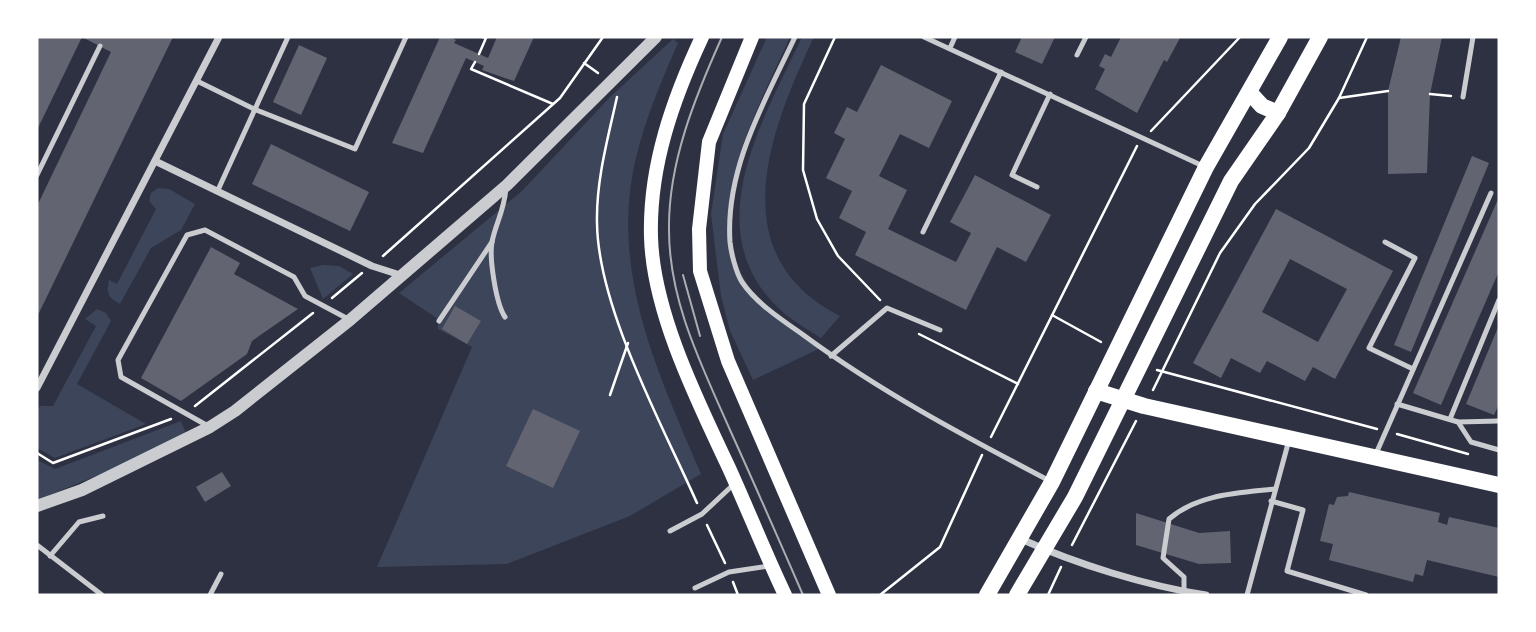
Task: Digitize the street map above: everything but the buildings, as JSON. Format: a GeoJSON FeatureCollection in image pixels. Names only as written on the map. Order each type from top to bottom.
{"type":"FeatureCollection","features":[{"type":"Feature","properties":{"kind":"main road"},"geometry":{"type":"LineString","coordinates":[[702,37],[679,85],[662,144],[653,194],[651,238],[674,341],[785,595]]}},
{"type":"Feature","properties":{"kind":"main road"},"geometry":{"type":"LineString","coordinates":[[752,37],[709,142],[699,229],[700,271],[728,360],[829,595]]}},
{"type":"Feature","properties":{"kind":"main road"},"geometry":{"type":"LineString","coordinates":[[987,595],[1052,482],[1206,167],[1280,37]]}},
{"type":"Feature","properties":{"kind":"main road"},"geometry":{"type":"LineString","coordinates":[[1017,595],[1075,497],[1231,180],[1278,113],[1320,37]]}},
{"type":"Feature","properties":{"kind":"main road"},"geometry":{"type":"LineString","coordinates":[[1250,93],[1262,106],[1278,113]]}},
{"type":"Feature","properties":{"kind":"main road"},"geometry":{"type":"LineString","coordinates":[[1096,391],[1144,407],[1499,485]]}},
{"type":"Feature","properties":{"kind":"street"},"geometry":{"type":"LineString","coordinates":[[37,388],[219,37]]}},
{"type":"Feature","properties":{"kind":"street"},"geometry":{"type":"LineString","coordinates":[[37,506],[82,490],[210,427],[350,320],[507,185],[608,81],[656,37]]}},
{"type":"Feature","properties":{"kind":"street"},"geometry":{"type":"LineString","coordinates":[[155,161],[372,266],[400,275]]}},
{"type":"Feature","properties":{"kind":"street"},"geometry":{"type":"LineString","coordinates":[[1021,539],[1066,557],[1184,592],[1206,595]]}},
{"type":"Feature","properties":{"kind":"lane"},"geometry":{"type":"LineString","coordinates":[[218,190],[288,37]]}},
{"type":"Feature","properties":{"kind":"lane"},"geometry":{"type":"LineString","coordinates":[[197,81],[254,109],[355,149],[406,37]]}},
{"type":"Feature","properties":{"kind":"lane"},"geometry":{"type":"LineString","coordinates":[[795,37],[759,113],[733,184],[730,243],[741,281],[772,313],[831,356],[986,448],[1052,482]]}},
{"type":"Feature","properties":{"kind":"lane"},"geometry":{"type":"LineString","coordinates":[[924,37],[1145,136],[1206,167]]}},
{"type":"Feature","properties":{"kind":"lane"},"geometry":{"type":"LineString","coordinates":[[950,48],[955,37]]}},
{"type":"Feature","properties":{"kind":"lane"},"geometry":{"type":"LineString","coordinates":[[1077,55],[1086,37]]}},
{"type":"Feature","properties":{"kind":"lane"},"geometry":{"type":"LineString","coordinates":[[1463,97],[1473,37]]}},
{"type":"Feature","properties":{"kind":"lane"},"geometry":{"type":"LineString","coordinates":[[37,175],[100,46]]}},
{"type":"Feature","properties":{"kind":"lane"},"geometry":{"type":"LineString","coordinates":[[923,232],[1001,72]]}},
{"type":"Feature","properties":{"kind":"lane"},"geometry":{"type":"LineString","coordinates":[[1037,187],[1012,176],[1050,94]]}},
{"type":"Feature","properties":{"kind":"lane"},"geometry":{"type":"LineString","coordinates":[[439,321],[492,242],[504,212],[507,185]]}},
{"type":"Feature","properties":{"kind":"lane"},"geometry":{"type":"LineString","coordinates":[[1375,458],[1491,193]]}},
{"type":"Feature","properties":{"kind":"lane"},"geometry":{"type":"LineString","coordinates":[[210,427],[121,377],[118,360],[187,235],[205,230],[294,277],[305,296],[350,320]]}},
{"type":"Feature","properties":{"kind":"lane"},"geometry":{"type":"LineString","coordinates":[[492,242],[498,307],[505,317]]}},
{"type":"Feature","properties":{"kind":"lane"},"geometry":{"type":"LineString","coordinates":[[1385,242],[1415,258],[1369,348],[1413,369]]}},
{"type":"Feature","properties":{"kind":"lane"},"geometry":{"type":"LineString","coordinates":[[1450,419],[1499,300]]}},
{"type":"Feature","properties":{"kind":"lane"},"geometry":{"type":"LineString","coordinates":[[831,356],[887,307],[940,330]]}},
{"type":"Feature","properties":{"kind":"lane"},"geometry":{"type":"LineString","coordinates":[[1397,404],[1458,422],[1499,421]]}},
{"type":"Feature","properties":{"kind":"lane"},"geometry":{"type":"LineString","coordinates":[[1458,422],[1471,442],[1499,450]]}},
{"type":"Feature","properties":{"kind":"lane"},"geometry":{"type":"LineString","coordinates":[[1247,595],[1289,440]]}},
{"type":"Feature","properties":{"kind":"lane"},"geometry":{"type":"LineString","coordinates":[[670,531],[702,514],[735,482]]}},
{"type":"Feature","properties":{"kind":"lane"},"geometry":{"type":"LineString","coordinates":[[1184,592],[1184,577],[1163,558],[1169,519],[1179,510],[1208,499],[1275,489]]}},
{"type":"Feature","properties":{"kind":"lane"},"geometry":{"type":"LineString","coordinates":[[1271,501],[1303,510],[1287,571],[1366,595]]}},
{"type":"Feature","properties":{"kind":"lane"},"geometry":{"type":"LineString","coordinates":[[50,556],[79,522],[103,516]]}},
{"type":"Feature","properties":{"kind":"lane"},"geometry":{"type":"LineString","coordinates":[[37,545],[102,595]]}},
{"type":"Feature","properties":{"kind":"lane"},"geometry":{"type":"LineString","coordinates":[[695,587],[729,572],[771,566]]}},
{"type":"Feature","properties":{"kind":"lane"},"geometry":{"type":"LineString","coordinates":[[210,595],[221,574]]}},
{"type":"Feature","properties":{"kind":"path"},"geometry":{"type":"LineString","coordinates":[[479,54],[486,38],[482,37]]}},
{"type":"Feature","properties":{"kind":"path"},"geometry":{"type":"LineString","coordinates":[[37,453],[53,463],[184,414],[372,266],[553,104],[603,37]]}},
{"type":"Feature","properties":{"kind":"path"},"geometry":{"type":"LineString","coordinates":[[835,37],[804,104],[803,170],[817,219],[838,256],[887,307]]}},
{"type":"Feature","properties":{"kind":"path"},"geometry":{"type":"LineString","coordinates":[[880,595],[940,547],[1132,151],[1240,37]]}},
{"type":"Feature","properties":{"kind":"path"},"geometry":{"type":"LineString","coordinates":[[1048,595],[1163,373],[1220,253],[1255,204],[1309,148],[1339,98],[1367,37]]}},
{"type":"Feature","properties":{"kind":"path"},"geometry":{"type":"LineString","coordinates":[[475,62],[471,69],[553,104]]}},
{"type":"Feature","properties":{"kind":"path"},"geometry":{"type":"LineString","coordinates":[[584,63],[608,81],[617,95],[600,176],[597,223],[605,285],[628,344],[738,595]]}},
{"type":"Feature","properties":{"kind":"path"},"geometry":{"type":"LineString","coordinates":[[1339,98],[1388,91]]}},
{"type":"Feature","properties":{"kind":"path"},"geometry":{"type":"LineString","coordinates":[[1430,94],[1463,97]]}},
{"type":"Feature","properties":{"kind":"path"},"geometry":{"type":"LineString","coordinates":[[610,395],[628,344]]}},
{"type":"Feature","properties":{"kind":"path"},"geometry":{"type":"LineString","coordinates":[[938,345],[1018,384]]}},
{"type":"Feature","properties":{"kind":"path"},"geometry":{"type":"LineString","coordinates":[[1163,373],[1474,456]]}},
{"type":"Feature","properties":{"kind":"shaded area"},"geometry":{"type":"Polygon","coordinates":[[[767,37],[790,37],[759,104],[734,175],[729,211],[732,246],[745,279],[769,310],[823,347],[753,380],[730,331],[721,296],[711,214],[723,134],[767,37]]]}},
{"type":"Feature","properties":{"kind":"shaded area"},"geometry":{"type":"Polygon","coordinates":[[[802,37],[814,37],[782,112],[771,151],[766,189],[768,226],[779,260],[803,290],[840,316],[821,338],[785,314],[758,283],[743,249],[739,214],[744,178],[755,141],[802,37]]]}},
{"type":"Feature","properties":{"kind":"shaded area"},"geometry":{"type":"Polygon","coordinates":[[[673,39],[678,43],[649,114],[636,158],[629,200],[629,241],[633,281],[654,359],[701,474],[630,516],[507,564],[377,567],[472,347],[438,329],[438,319],[399,293],[522,191],[610,97],[673,39]]]}},
{"type":"Feature","properties":{"kind":"shaded area"},"geometry":{"type":"Polygon","coordinates":[[[158,188],[169,189],[195,204],[181,230],[151,248],[120,304],[109,295],[109,280],[117,284],[156,209],[149,201],[151,193],[158,188]]]}},
{"type":"Feature","properties":{"kind":"shaded area"},"geometry":{"type":"Polygon","coordinates":[[[339,266],[353,274],[323,299],[310,268],[339,266]]]}},
{"type":"Feature","properties":{"kind":"shaded area"},"geometry":{"type":"Polygon","coordinates":[[[97,309],[106,313],[111,321],[77,384],[146,424],[55,458],[37,448],[37,412],[40,406],[53,406],[96,326],[85,319],[97,309]]]}},
{"type":"Feature","properties":{"kind":"shaded area"},"geometry":{"type":"Polygon","coordinates":[[[181,421],[185,431],[182,441],[37,500],[37,460],[55,469],[181,421]]]}},
{"type":"Feature","properties":{"kind":"tram line"},"geometry":{"type":"LineString","coordinates":[[722,37],[693,107],[678,155],[670,205],[670,257],[681,308],[698,358],[803,595]]}},
{"type":"Feature","properties":{"kind":"tram line"},"geometry":{"type":"LineString","coordinates":[[683,275],[700,336]]}}]}
